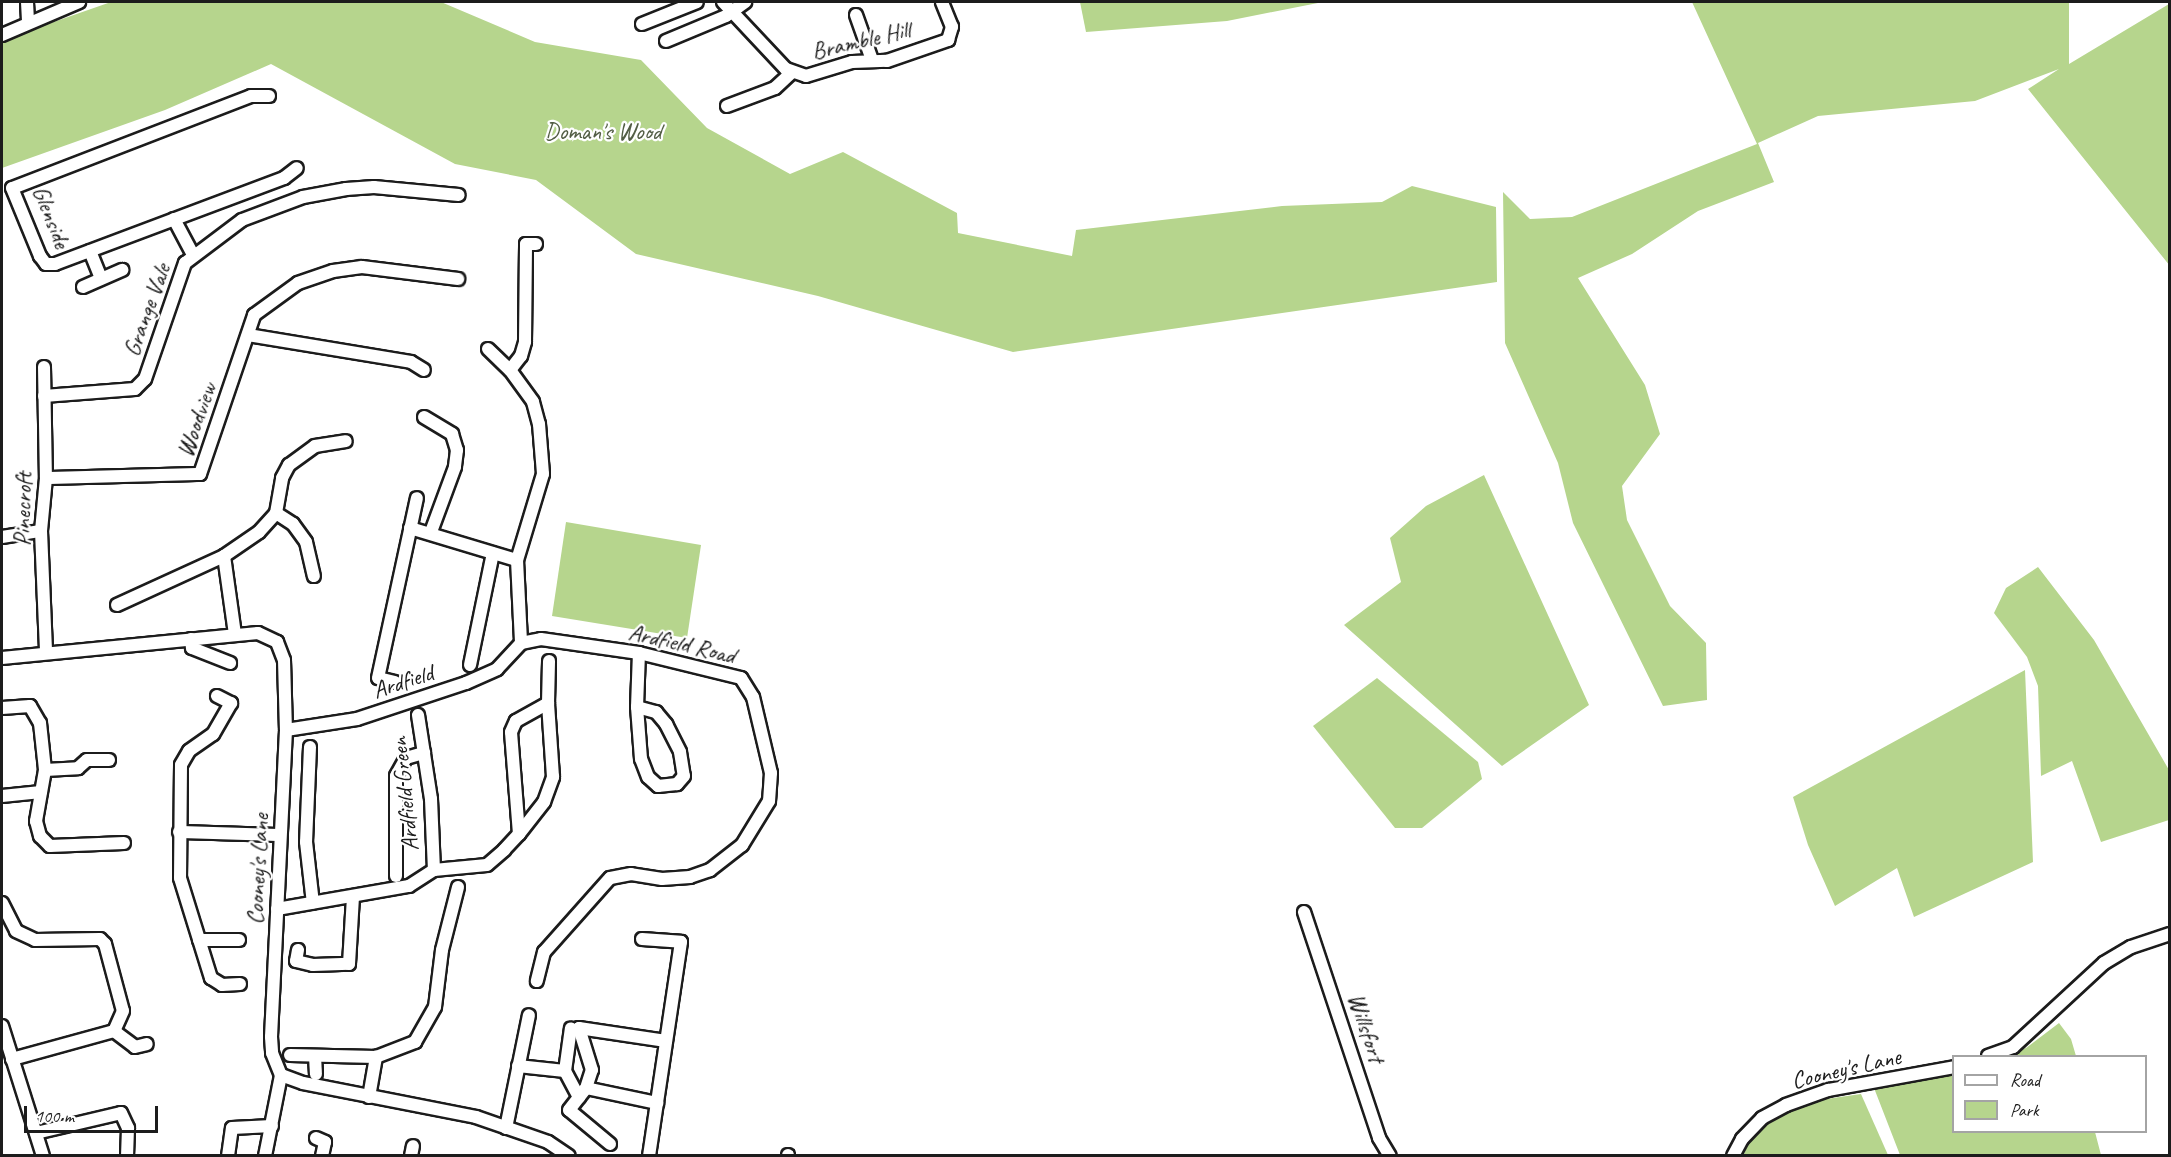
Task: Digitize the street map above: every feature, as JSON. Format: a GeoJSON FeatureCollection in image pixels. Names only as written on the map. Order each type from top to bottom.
{"type":"FeatureCollection","features":[{"type":"Feature","properties":{"kind":"street"},"geometry":{"type":"LineString","coordinates":[[27,2],[28,22]]}},
{"type":"Feature","properties":{"kind":"street"},"geometry":{"type":"LineString","coordinates":[[2,35],[79,2]]}},
{"type":"Feature","properties":{"kind":"street"},"geometry":{"type":"LineString","coordinates":[[642,24],[697,2]]}},
{"type":"Feature","properties":{"kind":"street","name":"Bramble Hill"},"geometry":{"type":"LineString","coordinates":[[723,2],[792,72],[814,75],[852,62],[887,61],[948,40],[952,27],[942,2]]}},
{"type":"Feature","properties":{"kind":"street"},"geometry":{"type":"LineString","coordinates":[[666,41],[732,12],[745,2]]}},
{"type":"Feature","properties":{"kind":"street"},"geometry":{"type":"LineString","coordinates":[[856,15],[872,60]]}},
{"type":"Feature","properties":{"kind":"street"},"geometry":{"type":"LineString","coordinates":[[727,106],[775,88],[792,72]]}},
{"type":"Feature","properties":{"kind":"street","name":"Glenside"},"geometry":{"type":"LineString","coordinates":[[269,96],[251,96],[7,188],[46,264],[90,251],[284,178],[297,168]]}},
{"type":"Feature","properties":{"kind":"street","name":"Grange Vale"},"geometry":{"type":"LineString","coordinates":[[44,396],[135,389],[145,379],[178,277],[194,254],[242,220],[303,197],[374,187],[459,195]]}},
{"type":"Feature","properties":{"kind":"street"},"geometry":{"type":"LineString","coordinates":[[174,219],[194,254]]}},
{"type":"Feature","properties":{"kind":"street"},"geometry":{"type":"LineString","coordinates":[[510,370],[525,342],[526,244],[536,244]]}},
{"type":"Feature","properties":{"kind":"street"},"geometry":{"type":"LineString","coordinates":[[90,251],[101,278]]}},
{"type":"Feature","properties":{"kind":"street"},"geometry":{"type":"LineString","coordinates":[[424,370],[411,362],[248,335],[254,315],[273,298],[298,283],[333,271],[362,267],[458,279]]}},
{"type":"Feature","properties":{"kind":"street"},"geometry":{"type":"LineString","coordinates":[[83,286],[122,270]]}},
{"type":"Feature","properties":{"kind":"street","name":"Woodview"},"geometry":{"type":"LineString","coordinates":[[46,478],[200,474],[248,335]]}},
{"type":"Feature","properties":{"kind":"street"},"geometry":{"type":"LineString","coordinates":[[488,349],[510,370],[532,402],[542,448],[540,488],[517,560],[521,643]]}},
{"type":"Feature","properties":{"kind":"street","name":"Pinecroft"},"geometry":{"type":"LineString","coordinates":[[45,368],[46,478],[41,531],[46,651]]}},
{"type":"Feature","properties":{"kind":"street"},"geometry":{"type":"LineString","coordinates":[[424,417],[452,434],[457,450],[455,467],[431,532]]}},
{"type":"Feature","properties":{"kind":"street"},"geometry":{"type":"LineString","coordinates":[[117,605],[224,556],[259,532],[276,513],[282,478],[289,465],[315,446],[346,441]]}},
{"type":"Feature","properties":{"kind":"street"},"geometry":{"type":"LineString","coordinates":[[395,682],[378,678],[417,498]]}},
{"type":"Feature","properties":{"kind":"street"},"geometry":{"type":"LineString","coordinates":[[276,513],[293,524],[306,542],[314,576]]}},
{"type":"Feature","properties":{"kind":"street"},"geometry":{"type":"LineString","coordinates":[[410,528],[431,532],[517,560]]}},
{"type":"Feature","properties":{"kind":"street"},"geometry":{"type":"LineString","coordinates":[[2,537],[41,531]]}},
{"type":"Feature","properties":{"kind":"street"},"geometry":{"type":"LineString","coordinates":[[470,665],[493,553]]}},
{"type":"Feature","properties":{"kind":"street"},"geometry":{"type":"LineString","coordinates":[[224,556],[234,634]]}},
{"type":"Feature","properties":{"kind":"street","name":"Cooney's Lane"},"geometry":{"type":"LineString","coordinates":[[2,658],[46,651],[234,634],[258,633],[277,642],[284,660],[285,730],[271,1037],[272,1053],[281,1075]]}},
{"type":"Feature","properties":{"kind":"street"},"geometry":{"type":"LineString","coordinates":[[191,639],[192,648],[230,663]]}},
{"type":"Feature","properties":{"kind":"street","name":"Ardfield Road"},"geometry":{"type":"LineString","coordinates":[[521,643],[541,639],[639,654],[741,678],[753,697],[770,768],[769,801],[747,839],[710,870],[676,879],[620,875],[604,882],[544,952],[537,981]]}},
{"type":"Feature","properties":{"kind":"street","name":"Ardfield"},"geometry":{"type":"LineString","coordinates":[[285,730],[357,719],[466,683],[497,669],[521,643]]}},
{"type":"Feature","properties":{"kind":"street"},"geometry":{"type":"LineString","coordinates":[[637,708],[656,712],[666,724],[680,752],[684,776],[677,784],[658,786],[648,777],[641,759],[637,708],[639,654]]}},
{"type":"Feature","properties":{"kind":"street"},"geometry":{"type":"LineString","coordinates":[[277,909],[409,886],[434,870],[487,865],[519,834],[544,802],[553,777],[548,703],[549,661]]}},
{"type":"Feature","properties":{"kind":"street"},"geometry":{"type":"LineString","coordinates":[[217,696],[231,703],[213,734],[189,751],[181,765],[180,878],[211,978],[222,985],[240,984]]}},
{"type":"Feature","properties":{"kind":"street"},"geometry":{"type":"LineString","coordinates":[[519,834],[511,732],[516,721],[548,703]]}},
{"type":"Feature","properties":{"kind":"street"},"geometry":{"type":"LineString","coordinates":[[2,708],[30,706],[40,723],[45,770],[36,821],[40,836],[50,846],[124,843]]}},
{"type":"Feature","properties":{"kind":"street","name":"Ardfield Green"},"geometry":{"type":"LineString","coordinates":[[418,715],[424,753],[434,870]]}},
{"type":"Feature","properties":{"kind":"street"},"geometry":{"type":"LineString","coordinates":[[310,747],[306,842],[313,903]]}},
{"type":"Feature","properties":{"kind":"street"},"geometry":{"type":"LineString","coordinates":[[396,876],[396,776],[406,759],[424,753]]}},
{"type":"Feature","properties":{"kind":"street"},"geometry":{"type":"LineString","coordinates":[[45,770],[78,768],[87,760],[110,760]]}},
{"type":"Feature","properties":{"kind":"street"},"geometry":{"type":"LineString","coordinates":[[2,795],[41,792]]}},
{"type":"Feature","properties":{"kind":"street"},"geometry":{"type":"LineString","coordinates":[[179,832],[280,835]]}},
{"type":"Feature","properties":{"kind":"street"},"geometry":{"type":"LineString","coordinates":[[290,1055],[376,1058],[415,1042],[435,1007],[442,950],[458,887]]}},
{"type":"Feature","properties":{"kind":"street"},"geometry":{"type":"LineString","coordinates":[[298,950],[296,961],[313,965],[349,964],[353,897]]}},
{"type":"Feature","properties":{"kind":"street"},"geometry":{"type":"LineString","coordinates":[[2,903],[16,931],[35,940],[93,937],[105,944],[123,1011],[114,1031]]}},
{"type":"Feature","properties":{"kind":"street","name":"Willsfort"},"geometry":{"type":"LineString","coordinates":[[1304,912],[1379,1138],[1390,1155]]}},
{"type":"Feature","properties":{"kind":"street"},"geometry":{"type":"LineString","coordinates":[[1990,1055],[2021,1041],[2104,963],[2131,947],[2169,934]]}},
{"type":"Feature","properties":{"kind":"street"},"geometry":{"type":"LineString","coordinates":[[642,939],[681,942],[649,1155]]}},
{"type":"Feature","properties":{"kind":"street"},"geometry":{"type":"LineString","coordinates":[[199,940],[239,940]]}},
{"type":"Feature","properties":{"kind":"street"},"geometry":{"type":"LineString","coordinates":[[506,1128],[529,1015]]}},
{"type":"Feature","properties":{"kind":"street"},"geometry":{"type":"LineString","coordinates":[[2,1026],[44,1155]]}},
{"type":"Feature","properties":{"kind":"street"},"geometry":{"type":"LineString","coordinates":[[565,1071],[572,1028]]}},
{"type":"Feature","properties":{"kind":"street"},"geometry":{"type":"LineString","coordinates":[[610,1144],[569,1110],[583,1093],[592,1070],[579,1028],[666,1041]]}},
{"type":"Feature","properties":{"kind":"street"},"geometry":{"type":"LineString","coordinates":[[114,1031],[135,1047],[147,1044]]}},
{"type":"Feature","properties":{"kind":"street"},"geometry":{"type":"LineString","coordinates":[[12,1059],[114,1031]]}},
{"type":"Feature","properties":{"kind":"street"},"geometry":{"type":"LineString","coordinates":[[315,1056],[316,1074]]}},
{"type":"Feature","properties":{"kind":"street"},"geometry":{"type":"LineString","coordinates":[[369,1097],[376,1058]]}},
{"type":"Feature","properties":{"kind":"street"},"geometry":{"type":"LineString","coordinates":[[518,1066],[565,1071],[583,1093],[657,1102]]}},
{"type":"Feature","properties":{"kind":"street","name":"Cooney's Lane"},"geometry":{"type":"LineString","coordinates":[[1733,1155],[1762,1118],[1786,1105],[1828,1090],[1952,1067]]}},
{"type":"Feature","properties":{"kind":"street"},"geometry":{"type":"LineString","coordinates":[[265,1155],[272,1126],[275,1087],[281,1075],[369,1097],[476,1117],[548,1142],[569,1155]]}},
{"type":"Feature","properties":{"kind":"street"},"geometry":{"type":"LineString","coordinates":[[36,1133],[121,1113],[128,1128],[127,1155]]}},
{"type":"Feature","properties":{"kind":"street"},"geometry":{"type":"LineString","coordinates":[[228,1155],[231,1128],[272,1126]]}},
{"type":"Feature","properties":{"kind":"street"},"geometry":{"type":"LineString","coordinates":[[316,1138],[325,1142],[322,1155]]}},
{"type":"Feature","properties":{"kind":"green space","name":"Doman's Wood"},"geometry":{"type":"Polygon","coordinates":[[[111,2],[441,2],[535,42],[641,60],[707,128],[790,174],[843,152],[957,213],[958,233],[1072,256],[1076,230],[1282,206],[1382,202],[1412,186],[1496,207],[1497,282],[1013,352],[818,296],[636,254],[536,180],[455,164],[271,64],[165,110],[2,168],[2,40],[111,2]]]}},
{"type":"Feature","properties":{"kind":"green space"},"geometry":{"type":"Polygon","coordinates":[[[1080,2],[1323,2],[1227,21],[1086,32],[1080,2]]]}},
{"type":"Feature","properties":{"kind":"green space"},"geometry":{"type":"Polygon","coordinates":[[[1692,2],[2069,2],[2069,64],[2169,4],[2170,266],[2028,89],[2059,69],[1975,101],[1818,116],[1758,143],[1774,182],[1698,211],[1632,254],[1578,278],[1645,385],[1660,434],[1622,486],[1627,520],[1670,606],[1706,643],[1707,700],[1663,706],[1573,523],[1558,463],[1505,343],[1503,192],[1530,219],[1572,217],[1757,144],[1692,2]]]}},
{"type":"Feature","properties":{"kind":"green space"},"geometry":{"type":"Polygon","coordinates":[[[1484,475],[1589,705],[1502,766],[1344,625],[1401,582],[1390,538],[1426,506],[1484,475]]]}},
{"type":"Feature","properties":{"kind":"green space"},"geometry":{"type":"Polygon","coordinates":[[[566,522],[701,545],[687,638],[552,616],[566,522]]]}},
{"type":"Feature","properties":{"kind":"green space"},"geometry":{"type":"Polygon","coordinates":[[[2038,567],[2094,640],[2169,770],[2169,820],[2101,842],[2072,761],[2041,776],[2038,686],[2027,657],[1994,613],[2006,588],[2038,567]]]}},
{"type":"Feature","properties":{"kind":"green space"},"geometry":{"type":"Polygon","coordinates":[[[2025,670],[2033,862],[1914,917],[1897,868],[1835,906],[1808,845],[1793,797],[2025,670]]]}},
{"type":"Feature","properties":{"kind":"green space"},"geometry":{"type":"Polygon","coordinates":[[[1377,678],[1478,762],[1482,779],[1422,828],[1395,828],[1313,726],[1377,678]]]}},
{"type":"Feature","properties":{"kind":"green space"},"geometry":{"type":"Polygon","coordinates":[[[2059,1023],[2071,1039],[2076,1055],[2007,1055],[2026,1048],[2059,1023]]]}},
{"type":"Feature","properties":{"kind":"green space"},"geometry":{"type":"Polygon","coordinates":[[[1952,1072],[1952,1133],[2095,1133],[2101,1155],[1900,1155],[1874,1088],[1952,1072]]]}},
{"type":"Feature","properties":{"kind":"green space"},"geometry":{"type":"Polygon","coordinates":[[[1861,1094],[1888,1155],[1743,1156],[1753,1133],[1782,1113],[1812,1101],[1861,1094]]]}}]}
